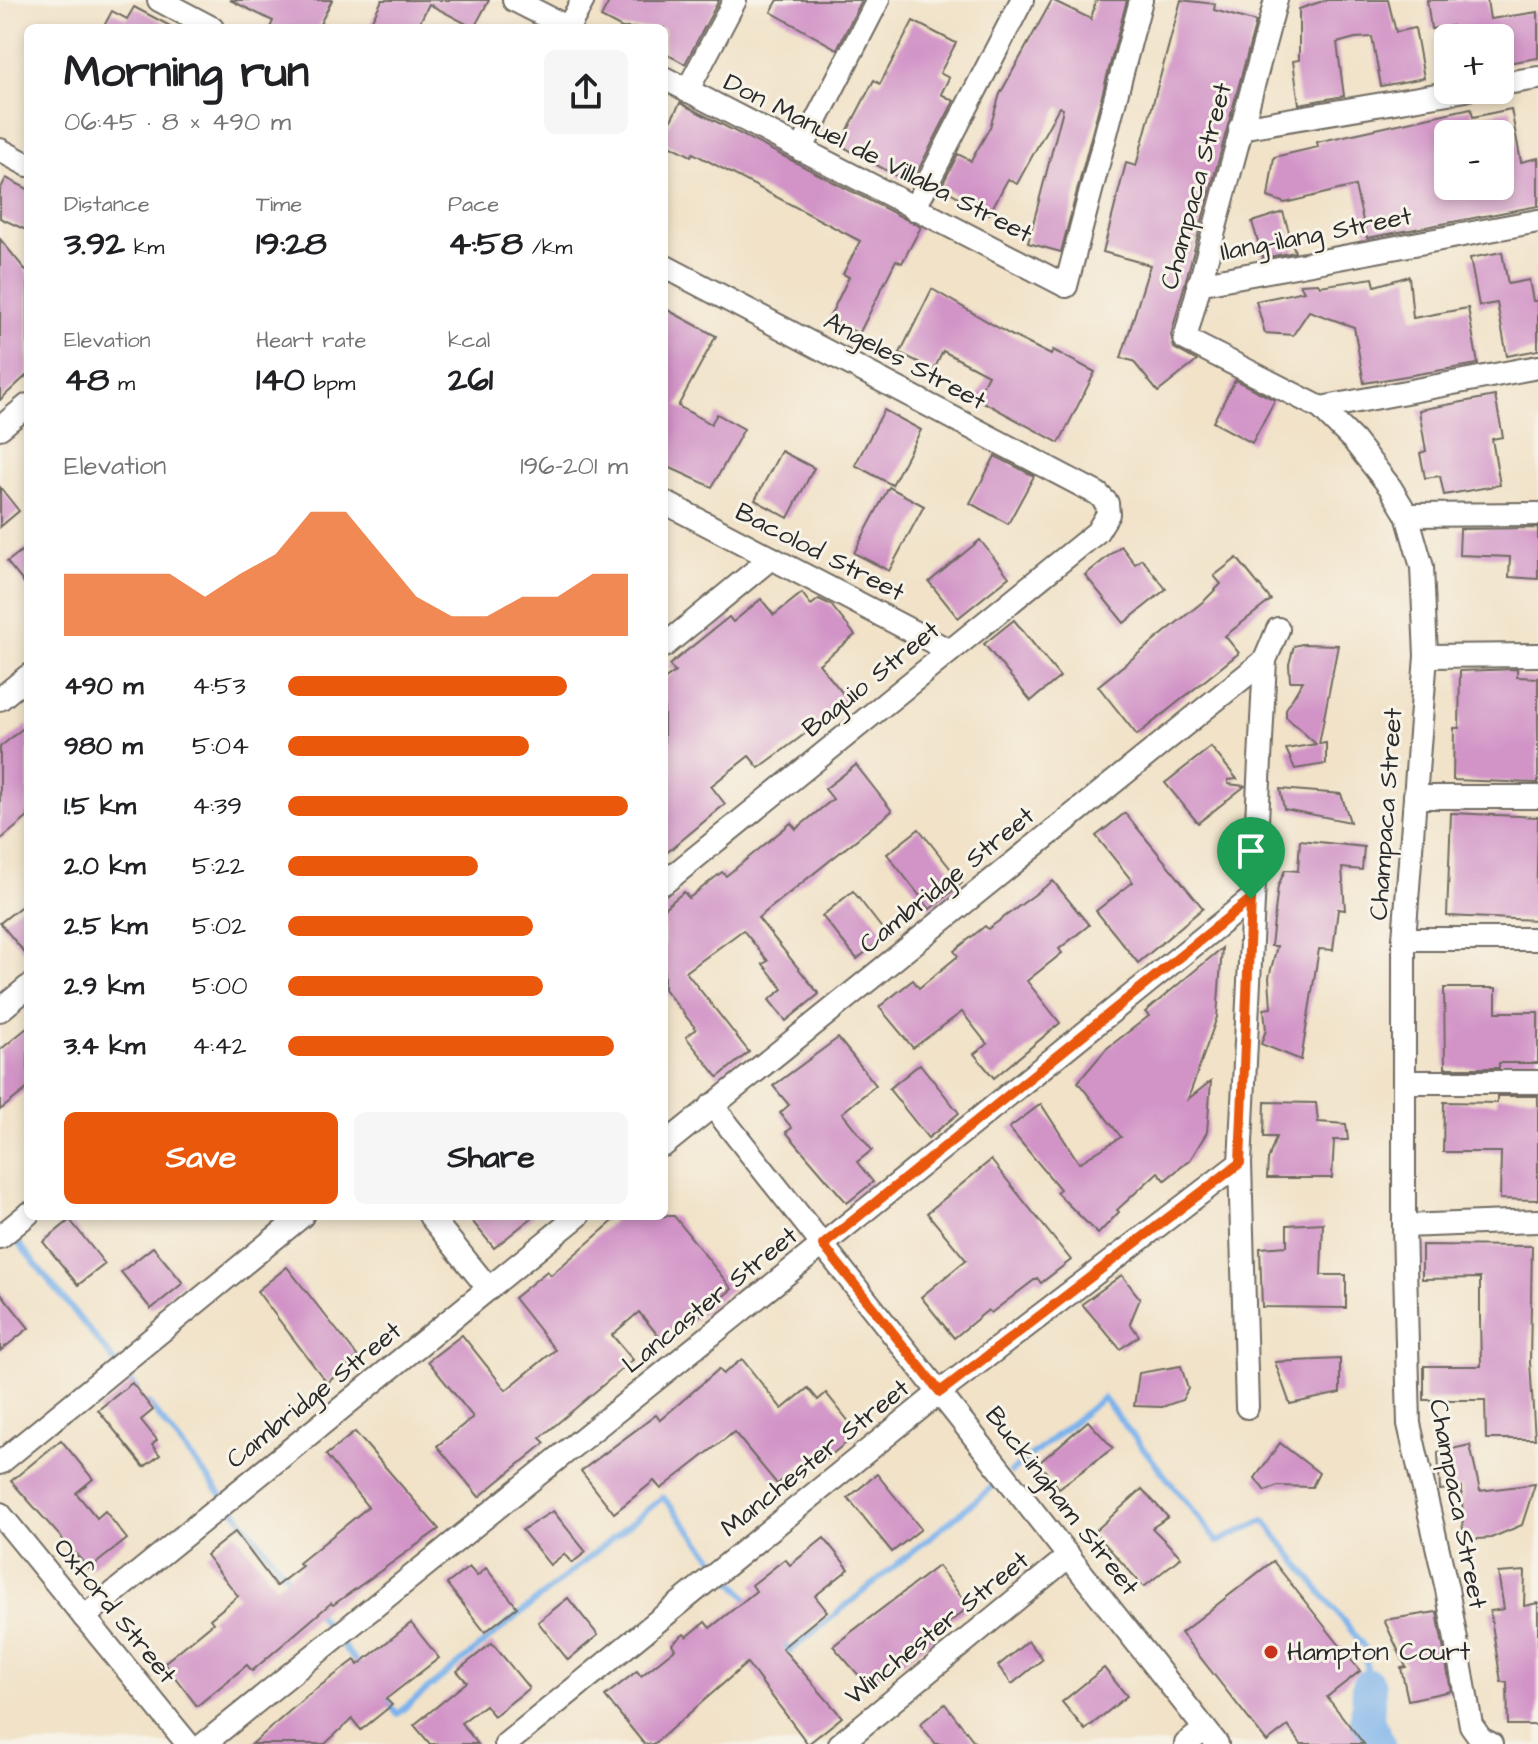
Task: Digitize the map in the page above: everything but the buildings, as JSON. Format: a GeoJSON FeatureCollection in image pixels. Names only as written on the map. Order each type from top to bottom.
{"type":"FeatureCollection","features":[{"type":"Feature","properties":{"kind":"street"},"geometry":{"type":"LineString","coordinates":[[159,0],[204,24]]}},
{"type":"Feature","properties":{"kind":"street"},"geometry":{"type":"LineString","coordinates":[[514,0],[561,24]]}},
{"type":"Feature","properties":{"kind":"street"},"geometry":{"type":"LineString","coordinates":[[571,24],[583,0]]}},
{"type":"Feature","properties":{"kind":"street"},"geometry":{"type":"LineString","coordinates":[[687,91],[735,0]]}},
{"type":"Feature","properties":{"kind":"street"},"geometry":{"type":"LineString","coordinates":[[801,150],[878,0]]}},
{"type":"Feature","properties":{"kind":"street"},"geometry":{"type":"LineString","coordinates":[[914,209],[1022,0]]}},
{"type":"Feature","properties":{"kind":"street","name":"Don Manuel de Villaba Street"},"geometry":{"type":"LineString","coordinates":[[668,80],[1066,286],[1141,0]]}},
{"type":"Feature","properties":{"kind":"street","name":"Champaca Street"},"geometry":{"type":"LineString","coordinates":[[1276,0],[1185,339],[1321,408],[1354,441],[1407,515],[1422,567],[1426,656],[1404,939],[1404,1226],[1409,1424],[1447,1589],[1471,1725],[1481,1739],[1491,1744]]}},
{"type":"Feature","properties":{"kind":"street"},"geometry":{"type":"LineString","coordinates":[[1514,82],[1538,78]]}},
{"type":"Feature","properties":{"kind":"street"},"geometry":{"type":"LineString","coordinates":[[1240,128],[1434,95]]}},
{"type":"Feature","properties":{"kind":"street"},"geometry":{"type":"LineString","coordinates":[[2,154],[24,163]]}},
{"type":"Feature","properties":{"kind":"street","name":"Ilang-ilang Street"},"geometry":{"type":"LineString","coordinates":[[1198,284],[1538,221]]}},
{"type":"Feature","properties":{"kind":"street","name":"Angeles Street"},"geometry":{"type":"LineString","coordinates":[[668,268],[1098,494],[1107,503],[1108,514]]}},
{"type":"Feature","properties":{"kind":"street"},"geometry":{"type":"LineString","coordinates":[[1321,408],[1538,367]]}},
{"type":"Feature","properties":{"kind":"street"},"geometry":{"type":"LineString","coordinates":[[0,428],[24,408]]}},
{"type":"Feature","properties":{"kind":"street","name":"Bacolod Street"},"geometry":{"type":"LineString","coordinates":[[668,504],[950,651]]}},
{"type":"Feature","properties":{"kind":"street","name":"Baguio Street"},"geometry":{"type":"LineString","coordinates":[[668,880],[1097,532],[1108,514]]}},
{"type":"Feature","properties":{"kind":"street"},"geometry":{"type":"LineString","coordinates":[[1407,515],[1538,514]]}},
{"type":"Feature","properties":{"kind":"street"},"geometry":{"type":"LineString","coordinates":[[668,643],[771,558]]}},
{"type":"Feature","properties":{"kind":"street","name":"Cambridge Street"},"geometry":{"type":"LineString","coordinates":[[1247,1407],[1240,1163],[1265,660],[1278,629]]}},
{"type":"Feature","properties":{"kind":"street"},"geometry":{"type":"LineString","coordinates":[[1426,656],[1538,655]]}},
{"type":"Feature","properties":{"kind":"street","name":"Cambridge Street"},"geometry":{"type":"LineString","coordinates":[[668,1142],[1265,660]]}},
{"type":"Feature","properties":{"kind":"street"},"geometry":{"type":"LineString","coordinates":[[0,699],[24,679]]}},
{"type":"Feature","properties":{"kind":"street"},"geometry":{"type":"LineString","coordinates":[[1415,797],[1538,797]]}},
{"type":"Feature","properties":{"kind":"street","name":"Lancaster Street"},"geometry":{"type":"LineString","coordinates":[[204,1744],[1251,899]]}},
{"type":"Feature","properties":{"kind":"street"},"geometry":{"type":"LineString","coordinates":[[1404,939],[1538,939]]}},
{"type":"Feature","properties":{"kind":"street"},"geometry":{"type":"LineString","coordinates":[[0,1010],[24,990]]}},
{"type":"Feature","properties":{"kind":"street"},"geometry":{"type":"LineString","coordinates":[[1405,1082],[1538,1082]]}},
{"type":"Feature","properties":{"kind":"street","name":"Buckingham Street"},"geometry":{"type":"LineString","coordinates":[[712,1105],[1211,1736]]}},
{"type":"Feature","properties":{"kind":"street","name":"Manchester Street"},"geometry":{"type":"LineString","coordinates":[[506,1744],[940,1392],[1240,1163]]}},
{"type":"Feature","properties":{"kind":"street"},"geometry":{"type":"LineString","coordinates":[[0,1237],[24,1217]]}},
{"type":"Feature","properties":{"kind":"street"},"geometry":{"type":"LineString","coordinates":[[0,1463],[297,1220]]}},
{"type":"Feature","properties":{"kind":"street"},"geometry":{"type":"LineString","coordinates":[[433,1220],[489,1289]]}},
{"type":"Feature","properties":{"kind":"street","name":"Cambridge Street"},"geometry":{"type":"LineString","coordinates":[[84,1617],[573,1220]]}},
{"type":"Feature","properties":{"kind":"street"},"geometry":{"type":"LineString","coordinates":[[1404,1226],[1538,1221]]}},
{"type":"Feature","properties":{"kind":"street","name":"Oxford Street"},"geometry":{"type":"LineString","coordinates":[[0,1514],[188,1744]]}},
{"type":"Feature","properties":{"kind":"street","name":"Winchester Street"},"geometry":{"type":"LineString","coordinates":[[840,1744],[1069,1556]]}},
{"type":"Feature","properties":{"kind":"street"},"geometry":{"type":"LineString","coordinates":[[1186,1744],[1211,1736]]}},
{"type":"Feature","properties":{"kind":"waterway"},"geometry":{"type":"LineString","coordinates":[[12,1235],[136,1388]]}},
{"type":"Feature","properties":{"kind":"waterway"},"geometry":{"type":"LineString","coordinates":[[1011,1472],[1103,1398],[1218,1542],[1264,1520],[1365,1648],[1369,1686]]}},
{"type":"Feature","properties":{"kind":"waterway"},"geometry":{"type":"LineString","coordinates":[[148,1403],[224,1498]]}},
{"type":"Feature","properties":{"kind":"waterway"},"geometry":{"type":"LineString","coordinates":[[782,1642],[790,1651],[1002,1479]]}},
{"type":"Feature","properties":{"kind":"waterway"},"geometry":{"type":"LineString","coordinates":[[386,1699],[397,1714],[663,1497],[750,1602]]}},
{"type":"Feature","properties":{"kind":"waterway"},"geometry":{"type":"LineString","coordinates":[[231,1506],[291,1582]]}},
{"type":"Feature","properties":{"kind":"waterway"},"geometry":{"type":"LineString","coordinates":[[313,1609],[359,1666]]}},
{"type":"Feature","properties":{"kind":"waterway"},"geometry":{"type":"LineString","coordinates":[[1369,1686],[1367,1721],[1379,1744]]}},
{"type":"Feature","properties":{"kind":"place","name":"Hampton Court"},"geometry":{"type":"Point","coordinates":[1271,1652]}},
{"type":"Feature","properties":{"kind":"route"},"geometry":{"type":"LineString","coordinates":[[1251,899],[1240,1163],[940,1392],[823,1245],[1251,899]]}}]}
